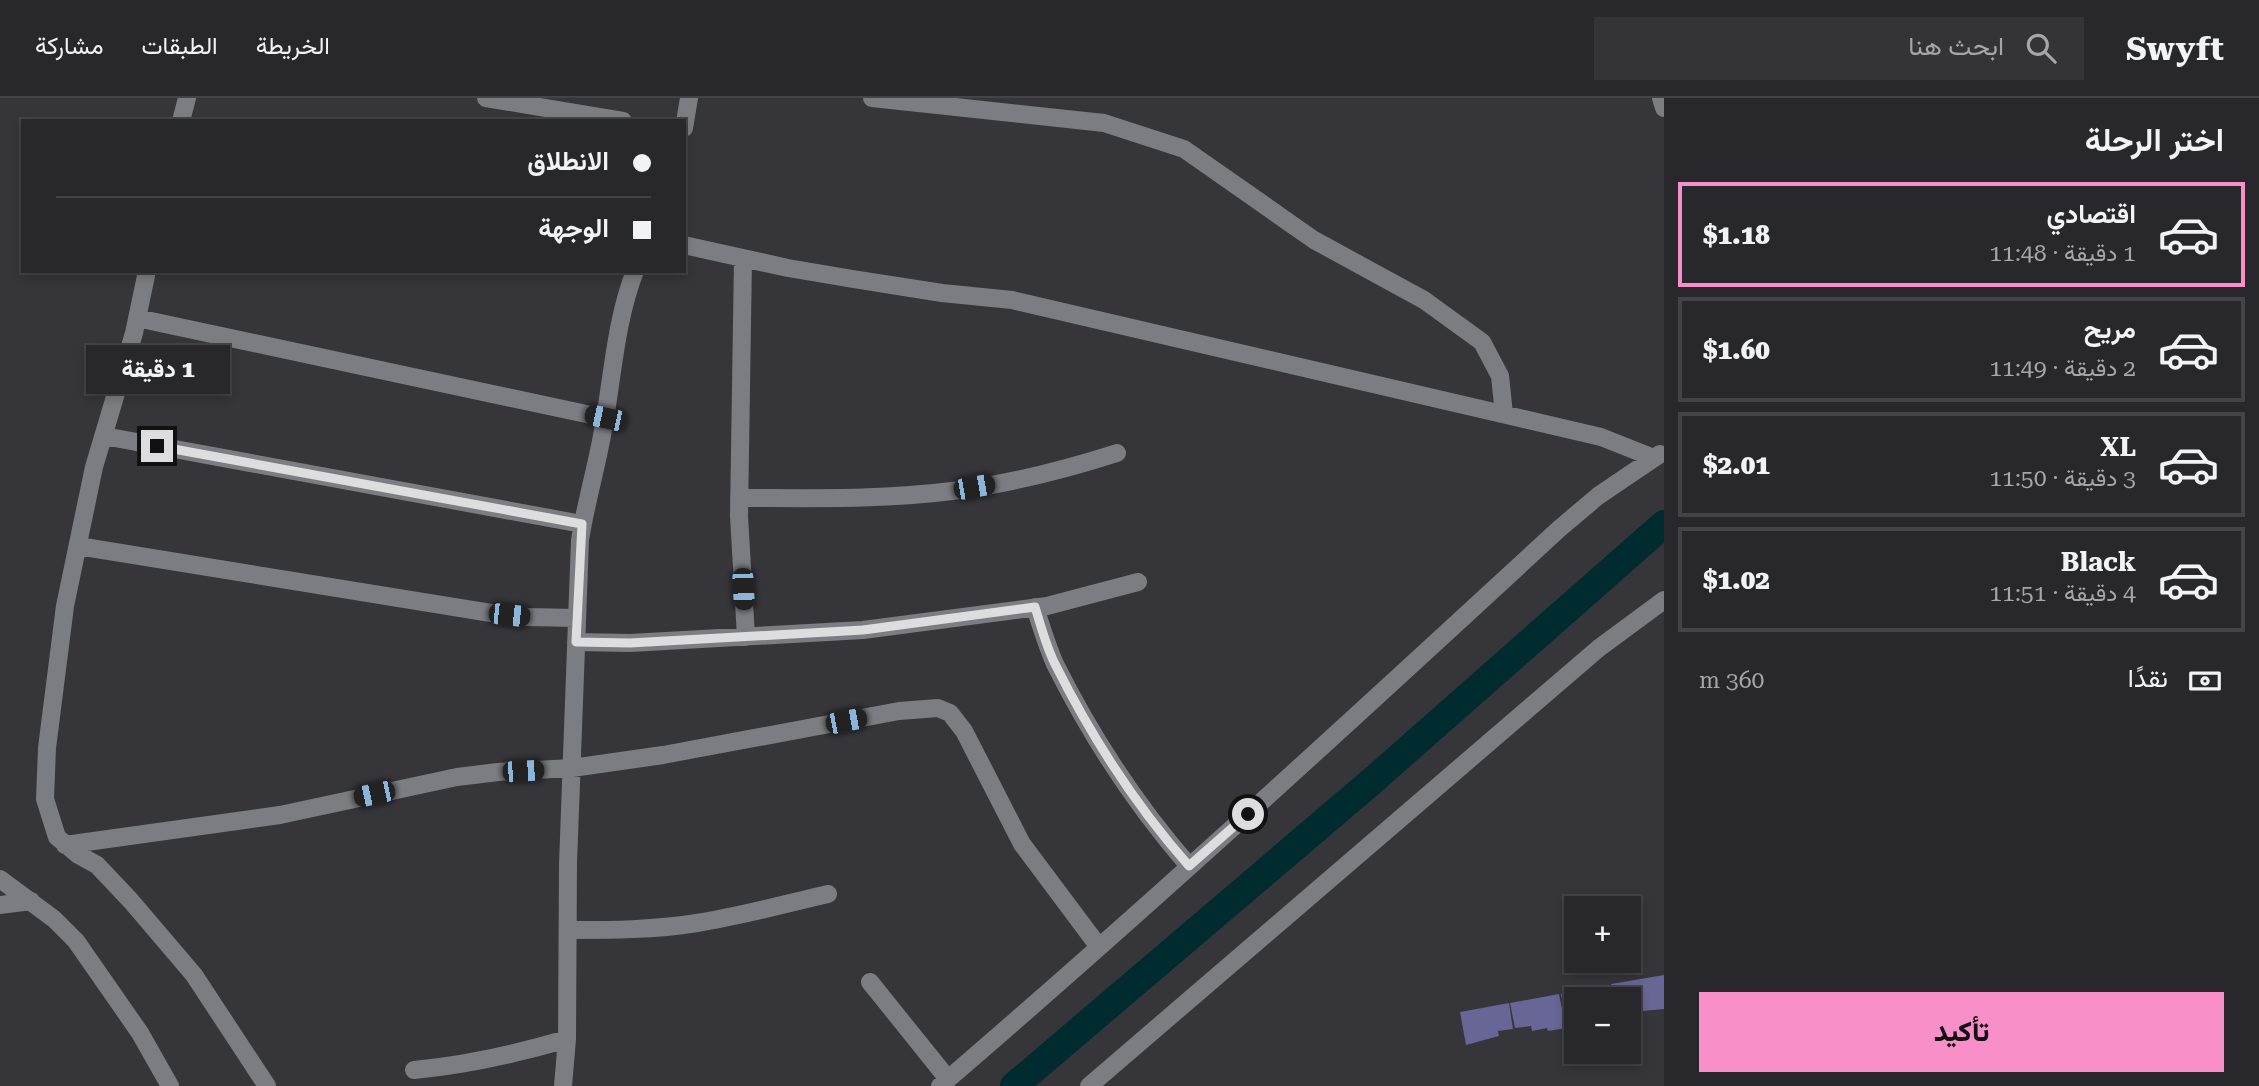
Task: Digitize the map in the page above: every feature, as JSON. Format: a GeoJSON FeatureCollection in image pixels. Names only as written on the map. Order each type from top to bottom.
{"type":"FeatureCollection","features":[{"type":"Feature","properties":{"kind":"street"},"geometry":{"type":"LineString","coordinates":[[182,119],[187,98]]}},
{"type":"Feature","properties":{"kind":"street"},"geometry":{"type":"LineString","coordinates":[[486,98],[611,119]]}},
{"type":"Feature","properties":{"kind":"street"},"geometry":{"type":"LineString","coordinates":[[686,119],[689,98]]}},
{"type":"Feature","properties":{"kind":"street"},"geometry":{"type":"LineString","coordinates":[[872,98],[1104,122],[1184,149],[1314,240],[1424,299],[1482,342],[1500,376],[1504,414]]}},
{"type":"Feature","properties":{"kind":"street"},"geometry":{"type":"LineString","coordinates":[[1661,98],[1664,108]]}},
{"type":"Feature","properties":{"kind":"street"},"geometry":{"type":"LineString","coordinates":[[686,245],[903,287],[1012,300],[1601,437],[1659,455]]}},
{"type":"Feature","properties":{"kind":"street"},"geometry":{"type":"LineString","coordinates":[[743,258],[739,498],[746,637]]}},
{"type":"Feature","properties":{"kind":"street"},"geometry":{"type":"LineString","coordinates":[[147,273],[137,318],[94,467],[65,606],[44,780],[48,814],[57,836],[65,845],[97,865],[194,975],[267,1086]]}},
{"type":"Feature","properties":{"kind":"street"},"geometry":{"type":"LineString","coordinates":[[563,1086],[567,1039],[572,768],[582,524],[605,418],[616,342],[627,292],[634,273]]}},
{"type":"Feature","properties":{"kind":"street"},"geometry":{"type":"LineString","coordinates":[[137,318],[605,418]]}},
{"type":"Feature","properties":{"kind":"street"},"geometry":{"type":"LineString","coordinates":[[104,436],[582,524]]}},
{"type":"Feature","properties":{"kind":"street"},"geometry":{"type":"LineString","coordinates":[[739,498],[897,496],[952,491],[1070,468],[1117,453]]}},
{"type":"Feature","properties":{"kind":"street"},"geometry":{"type":"LineString","coordinates":[[870,982],[944,1082],[1099,947],[1559,529],[1598,496],[1659,455]]}},
{"type":"Feature","properties":{"kind":"street"},"geometry":{"type":"LineString","coordinates":[[78,546],[491,613],[577,618]]}},
{"type":"Feature","properties":{"kind":"street"},"geometry":{"type":"LineString","coordinates":[[576,642],[630,643],[863,630],[1035,607],[1138,582]]}},
{"type":"Feature","properties":{"kind":"street"},"geometry":{"type":"LineString","coordinates":[[1089,1086],[1599,648],[1664,600]]}},
{"type":"Feature","properties":{"kind":"street"},"geometry":{"type":"LineString","coordinates":[[1035,607],[1054,662],[1108,759],[1168,842],[1189,866]]}},
{"type":"Feature","properties":{"kind":"street"},"geometry":{"type":"LineString","coordinates":[[65,845],[280,815],[457,777],[572,768],[663,755],[899,711],[944,709],[964,731],[1023,844],[1099,947]]}},
{"type":"Feature","properties":{"kind":"street"},"geometry":{"type":"LineString","coordinates":[[0,879],[54,919],[76,941],[139,1033],[170,1086]]}},
{"type":"Feature","properties":{"kind":"street"},"geometry":{"type":"LineString","coordinates":[[568,930],[612,930],[696,923],[828,894]]}},
{"type":"Feature","properties":{"kind":"street"},"geometry":{"type":"LineString","coordinates":[[0,905],[31,901]]}},
{"type":"Feature","properties":{"kind":"street"},"geometry":{"type":"LineString","coordinates":[[414,1070],[484,1061],[567,1039]]}},
{"type":"Feature","properties":{"kind":"building"},"geometry":{"type":"Polygon","coordinates":[[[1664,975],[1664,1009],[1641,1011],[1641,987],[1612,987],[1611,984],[1664,975]]]}},
{"type":"Feature","properties":{"kind":"building"},"geometry":{"type":"Polygon","coordinates":[[[1559,994],[1564,1028],[1532,1031],[1531,1026],[1515,1028],[1510,1003],[1559,994]]]}},
{"type":"Feature","properties":{"kind":"building"},"geometry":{"type":"Polygon","coordinates":[[[1509,1003],[1513,1029],[1498,1031],[1499,1036],[1466,1045],[1460,1012],[1509,1003]]]}},
{"type":"Feature","properties":{"kind":"waterway"},"geometry":{"type":"LineString","coordinates":[[1014,1086],[1371,782],[1664,524]]}},
{"type":"Feature","properties":{"kind":"route"},"geometry":{"type":"LineString","coordinates":[[157,446],[582,524],[576,642],[727,639],[863,630],[1035,607],[1054,662],[1108,759],[1168,842],[1189,866],[1248,814]]}}]}
